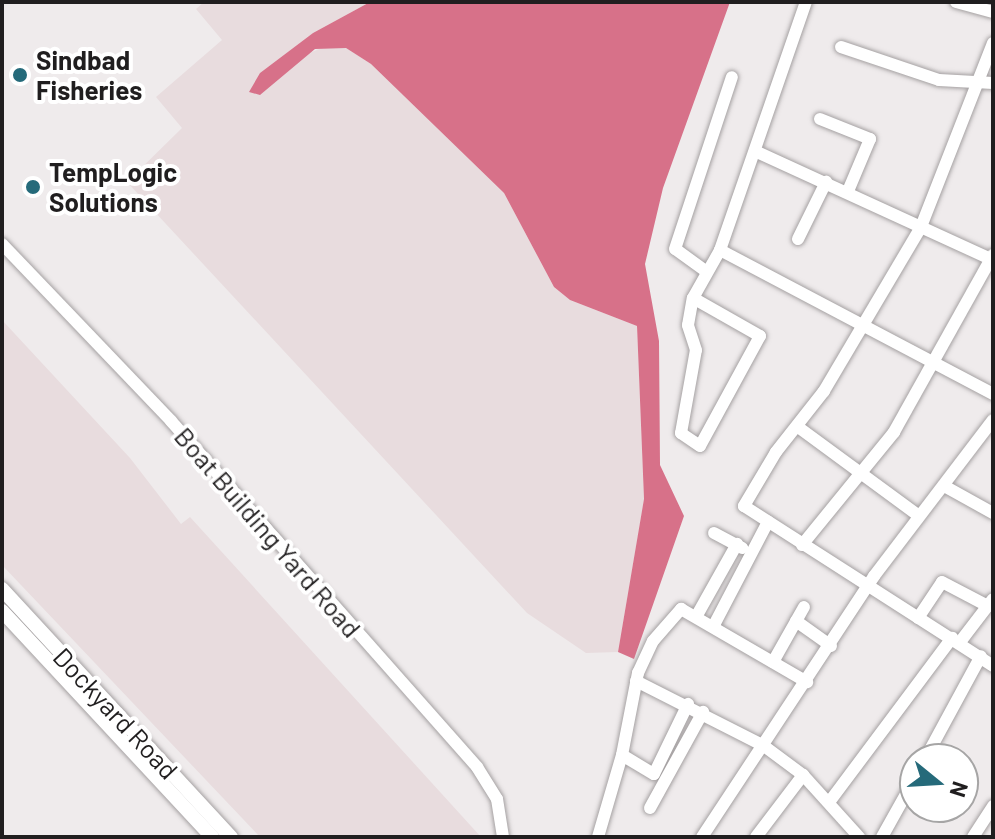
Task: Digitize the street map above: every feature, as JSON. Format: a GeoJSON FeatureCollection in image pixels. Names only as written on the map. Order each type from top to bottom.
{"type":"FeatureCollection","features":[{"type":"Feature","properties":{"kind":"street"},"geometry":{"type":"LineString","coordinates":[[693,298],[760,336],[700,446],[681,433],[696,350],[688,325],[693,298],[720,250],[757,152],[806,2]]}},
{"type":"Feature","properties":{"kind":"street"},"geometry":{"type":"LineString","coordinates":[[956,2],[993,12]]}},
{"type":"Feature","properties":{"kind":"street"},"geometry":{"type":"LineString","coordinates":[[993,43],[987,82],[921,227],[798,427],[744,506],[868,590],[956,640],[993,666]]}},
{"type":"Feature","properties":{"kind":"street"},"geometry":{"type":"LineString","coordinates":[[841,47],[939,80],[987,82]]}},
{"type":"Feature","properties":{"kind":"street"},"geometry":{"type":"LineString","coordinates":[[707,272],[675,249],[732,77]]}},
{"type":"Feature","properties":{"kind":"street"},"geometry":{"type":"LineString","coordinates":[[820,119],[870,139],[848,191]]}},
{"type":"Feature","properties":{"kind":"street"},"geometry":{"type":"LineString","coordinates":[[757,152],[992,258],[937,363],[894,432],[802,545]]}},
{"type":"Feature","properties":{"kind":"street"},"geometry":{"type":"LineString","coordinates":[[798,239],[826,182]]}},
{"type":"Feature","properties":{"kind":"street","name":"Boat Building Yard Road"},"geometry":{"type":"LineString","coordinates":[[2,244],[171,421],[477,767],[497,799],[503,837]]}},
{"type":"Feature","properties":{"kind":"street"},"geometry":{"type":"LineString","coordinates":[[720,250],[864,322],[993,394]]}},
{"type":"Feature","properties":{"kind":"street"},"geometry":{"type":"LineString","coordinates":[[702,837],[919,516],[946,487],[993,420]]}},
{"type":"Feature","properties":{"kind":"street"},"geometry":{"type":"LineString","coordinates":[[798,427],[919,516]]}},
{"type":"Feature","properties":{"kind":"street"},"geometry":{"type":"LineString","coordinates":[[946,487],[993,513]]}},
{"type":"Feature","properties":{"kind":"street"},"geometry":{"type":"LineString","coordinates":[[713,627],[768,522]]}},
{"type":"Feature","properties":{"kind":"street"},"geometry":{"type":"LineString","coordinates":[[714,533],[751,554]]}},
{"type":"Feature","properties":{"kind":"street"},"geometry":{"type":"LineString","coordinates":[[696,617],[737,544]]}},
{"type":"Feature","properties":{"kind":"street"},"geometry":{"type":"LineString","coordinates":[[830,801],[956,640],[991,602],[942,582],[918,618]]}},
{"type":"Feature","properties":{"kind":"street","name":"Dockyard Road"},"geometry":{"type":"LineString","coordinates":[[2,589],[42,644],[212,837]]}},
{"type":"Feature","properties":{"kind":"street"},"geometry":{"type":"LineString","coordinates":[[773,662],[804,607]]}},
{"type":"Feature","properties":{"kind":"street"},"geometry":{"type":"LineString","coordinates":[[598,837],[622,755],[636,681],[666,622],[681,609],[807,682]]}},
{"type":"Feature","properties":{"kind":"street","name":"Dockyard Road"},"geometry":{"type":"LineString","coordinates":[[2,611],[42,644],[231,837]]}},
{"type":"Feature","properties":{"kind":"street"},"geometry":{"type":"LineString","coordinates":[[796,621],[831,646]]}},
{"type":"Feature","properties":{"kind":"street"},"geometry":{"type":"LineString","coordinates":[[934,743],[981,656]]}},
{"type":"Feature","properties":{"kind":"street"},"geometry":{"type":"LineString","coordinates":[[636,681],[688,704],[764,746],[803,775],[830,801],[856,836]]}},
{"type":"Feature","properties":{"kind":"street"},"geometry":{"type":"LineString","coordinates":[[622,755],[654,774],[688,704]]}},
{"type":"Feature","properties":{"kind":"street"},"geometry":{"type":"LineString","coordinates":[[650,808],[703,712]]}},
{"type":"Feature","properties":{"kind":"street"},"geometry":{"type":"LineString","coordinates":[[756,837],[803,775]]}},
{"type":"Feature","properties":{"kind":"street"},"geometry":{"type":"LineString","coordinates":[[973,837],[993,806]]}},
{"type":"Feature","properties":{"kind":"street"},"geometry":{"type":"LineString","coordinates":[[882,837],[899,807]]}},
{"type":"Feature","properties":{"kind":"shaded area"},"geometry":{"type":"Polygon","coordinates":[[[204,2],[370,2],[313,33],[260,73],[329,45],[346,48],[371,64],[504,193],[554,287],[570,300],[637,326],[644,500],[618,652],[586,653],[527,613],[127,182],[182,128],[156,97],[222,40],[196,9],[204,2]]]}},
{"type":"Feature","properties":{"kind":"shaded area"},"geometry":{"type":"Polygon","coordinates":[[[370,2],[730,2],[663,188],[645,264],[659,341],[660,465],[684,516],[634,659],[618,652],[644,499],[637,326],[570,300],[554,287],[504,193],[371,64],[346,48],[315,49],[260,95],[249,92],[260,73],[313,33],[370,2]]]}},
{"type":"Feature","properties":{"kind":"shaded area"},"geometry":{"type":"Polygon","coordinates":[[[2,320],[130,458],[181,524],[190,517],[481,837],[260,837],[2,565],[2,320]]]}},
{"type":"Feature","properties":{"kind":"place","name":"Sindbad Fisheries"},"geometry":{"type":"Point","coordinates":[20,75]}},
{"type":"Feature","properties":{"kind":"place","name":"TempLogic Solutions"},"geometry":{"type":"Point","coordinates":[33,187]}}]}
